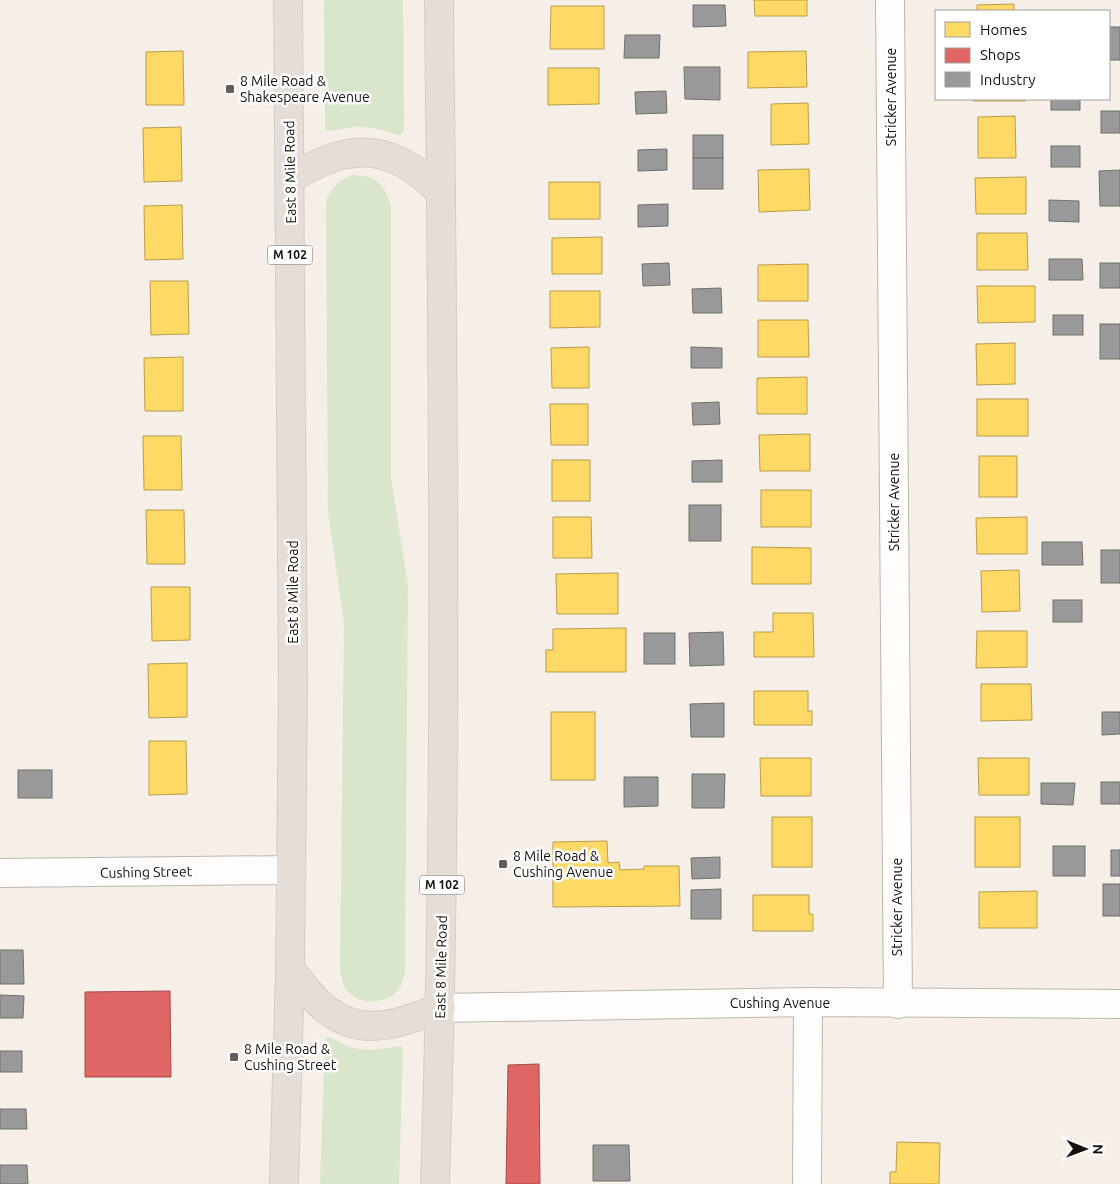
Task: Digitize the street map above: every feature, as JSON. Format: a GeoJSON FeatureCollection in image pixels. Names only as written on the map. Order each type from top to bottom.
{"type":"FeatureCollection","features":[{"type":"Feature","properties":{"kind":"highway","name":"East 8 Mile Road"},"geometry":{"type":"LineString","coordinates":[[284,1184],[290,970],[293,500],[288,0]]}},
{"type":"Feature","properties":{"kind":"highway","name":"East 8 Mile Road"},"geometry":{"type":"LineString","coordinates":[[435,1184],[441,1008],[444,586],[439,0]]}},
{"type":"Feature","properties":{"kind":"highway"},"geometry":{"type":"LineString","coordinates":[[290,180],[313,165],[331,157],[346,153],[364,152],[383,155],[401,161],[419,173],[441,192]]}},
{"type":"Feature","properties":{"kind":"highway"},"geometry":{"type":"LineString","coordinates":[[290,970],[326,1009],[341,1019],[359,1025],[375,1027],[390,1025],[441,1008]]}},
{"type":"Feature","properties":{"kind":"street","name":"Stricker Avenue"},"geometry":{"type":"LineString","coordinates":[[890,0],[898,1004]]}},
{"type":"Feature","properties":{"kind":"street","name":"Cushing Street"},"geometry":{"type":"LineString","coordinates":[[0,873],[291,870]]}},
{"type":"Feature","properties":{"kind":"street","name":"Cushing Avenue"},"geometry":{"type":"LineString","coordinates":[[441,1008],[808,1002],[1120,1004]]}},
{"type":"Feature","properties":{"kind":"street"},"geometry":{"type":"LineString","coordinates":[[807,1184],[808,1002]]}},
{"type":"Feature","properties":{"kind":"green space"},"geometry":{"type":"Polygon","coordinates":[[[324,0],[403,0],[404,130],[401,135],[365,127],[334,131],[327,131],[325,128],[324,0]]]}},
{"type":"Feature","properties":{"kind":"green space"},"geometry":{"type":"Polygon","coordinates":[[[352,175],[368,177],[378,182],[382,186],[391,206],[391,478],[408,585],[405,974],[401,986],[396,992],[384,1000],[376,1001],[361,1000],[348,992],[343,984],[340,969],[344,623],[328,512],[326,200],[336,185],[352,175]]]}},
{"type":"Feature","properties":{"kind":"green space"},"geometry":{"type":"Polygon","coordinates":[[[326,1037],[353,1048],[366,1050],[401,1046],[403,1049],[399,1184],[320,1184],[326,1037]]]}},
{"type":"Feature","properties":{"kind":"building: Homes"},"geometry":{"type":"Polygon","coordinates":[[[754,0],[807,0],[807,16],[755,16],[754,0]]]}},
{"type":"Feature","properties":{"kind":"building: Homes"},"geometry":{"type":"Polygon","coordinates":[[[1014,4],[1014,10],[977,10],[977,5],[1014,4]]]}},
{"type":"Feature","properties":{"kind":"building: Homes"},"geometry":{"type":"Polygon","coordinates":[[[551,6],[604,6],[604,49],[550,49],[551,6]]]}},
{"type":"Feature","properties":{"kind":"building: Homes"},"geometry":{"type":"Polygon","coordinates":[[[183,51],[184,105],[146,105],[146,52],[183,51]]]}},
{"type":"Feature","properties":{"kind":"building: Homes"},"geometry":{"type":"Polygon","coordinates":[[[806,51],[807,87],[748,88],[748,52],[806,51]]]}},
{"type":"Feature","properties":{"kind":"building: Homes"},"geometry":{"type":"Polygon","coordinates":[[[548,68],[599,68],[599,104],[548,105],[548,68]]]}},
{"type":"Feature","properties":{"kind":"building: Homes"},"geometry":{"type":"Polygon","coordinates":[[[974,100],[1025,100],[1025,101],[974,100]]]}},
{"type":"Feature","properties":{"kind":"building: Homes"},"geometry":{"type":"Polygon","coordinates":[[[808,103],[809,144],[771,145],[771,104],[808,103]]]}},
{"type":"Feature","properties":{"kind":"building: Homes"},"geometry":{"type":"Polygon","coordinates":[[[1015,116],[1016,158],[978,158],[978,117],[1015,116]]]}},
{"type":"Feature","properties":{"kind":"building: Homes"},"geometry":{"type":"Polygon","coordinates":[[[181,127],[182,181],[144,182],[143,128],[181,127]]]}},
{"type":"Feature","properties":{"kind":"building: Homes"},"geometry":{"type":"Polygon","coordinates":[[[809,169],[810,210],[759,212],[758,170],[809,169]]]}},
{"type":"Feature","properties":{"kind":"building: Homes"},"geometry":{"type":"Polygon","coordinates":[[[1026,177],[1026,214],[976,214],[975,178],[1026,177]]]}},
{"type":"Feature","properties":{"kind":"building: Homes"},"geometry":{"type":"Polygon","coordinates":[[[549,182],[600,182],[600,219],[549,219],[549,182]]]}},
{"type":"Feature","properties":{"kind":"building: Homes"},"geometry":{"type":"Polygon","coordinates":[[[182,205],[183,259],[145,260],[144,206],[182,205]]]}},
{"type":"Feature","properties":{"kind":"building: Homes"},"geometry":{"type":"Polygon","coordinates":[[[977,233],[1027,233],[1028,270],[977,270],[977,233]]]}},
{"type":"Feature","properties":{"kind":"building: Homes"},"geometry":{"type":"Polygon","coordinates":[[[602,237],[602,274],[552,274],[552,238],[602,237]]]}},
{"type":"Feature","properties":{"kind":"building: Homes"},"geometry":{"type":"Polygon","coordinates":[[[808,264],[808,301],[758,301],[758,265],[808,264]]]}},
{"type":"Feature","properties":{"kind":"building: Homes"},"geometry":{"type":"Polygon","coordinates":[[[150,281],[188,281],[189,334],[151,335],[150,281]]]}},
{"type":"Feature","properties":{"kind":"building: Homes"},"geometry":{"type":"Polygon","coordinates":[[[977,286],[1035,286],[1035,322],[978,323],[977,286]]]}},
{"type":"Feature","properties":{"kind":"building: Homes"},"geometry":{"type":"Polygon","coordinates":[[[550,291],[600,291],[600,327],[550,328],[550,291]]]}},
{"type":"Feature","properties":{"kind":"building: Homes"},"geometry":{"type":"Polygon","coordinates":[[[758,320],[808,320],[809,357],[758,357],[758,320]]]}},
{"type":"Feature","properties":{"kind":"building: Homes"},"geometry":{"type":"Polygon","coordinates":[[[1015,343],[1015,384],[977,385],[976,344],[1015,343]]]}},
{"type":"Feature","properties":{"kind":"building: Homes"},"geometry":{"type":"Polygon","coordinates":[[[589,347],[589,388],[552,388],[551,348],[589,347]]]}},
{"type":"Feature","properties":{"kind":"building: Homes"},"geometry":{"type":"Polygon","coordinates":[[[183,357],[183,411],[145,411],[144,358],[183,357]]]}},
{"type":"Feature","properties":{"kind":"building: Homes"},"geometry":{"type":"Polygon","coordinates":[[[807,377],[807,414],[757,414],[757,378],[807,377]]]}},
{"type":"Feature","properties":{"kind":"building: Homes"},"geometry":{"type":"Polygon","coordinates":[[[977,399],[1028,399],[1028,436],[977,436],[977,399]]]}},
{"type":"Feature","properties":{"kind":"building: Homes"},"geometry":{"type":"Polygon","coordinates":[[[550,404],[588,404],[588,445],[551,445],[550,404]]]}},
{"type":"Feature","properties":{"kind":"building: Homes"},"geometry":{"type":"Polygon","coordinates":[[[810,434],[810,471],[760,471],[759,435],[810,434]]]}},
{"type":"Feature","properties":{"kind":"building: Homes"},"geometry":{"type":"Polygon","coordinates":[[[143,436],[181,436],[182,490],[144,490],[143,436]]]}},
{"type":"Feature","properties":{"kind":"building: Homes"},"geometry":{"type":"Polygon","coordinates":[[[979,456],[1017,456],[1017,497],[979,497],[979,456]]]}},
{"type":"Feature","properties":{"kind":"building: Homes"},"geometry":{"type":"Polygon","coordinates":[[[552,460],[590,460],[590,501],[552,501],[552,460]]]}},
{"type":"Feature","properties":{"kind":"building: Homes"},"geometry":{"type":"Polygon","coordinates":[[[761,490],[811,490],[811,527],[761,527],[761,490]]]}},
{"type":"Feature","properties":{"kind":"building: Homes"},"geometry":{"type":"Polygon","coordinates":[[[146,510],[184,510],[185,564],[147,564],[146,510]]]}},
{"type":"Feature","properties":{"kind":"building: Homes"},"geometry":{"type":"Polygon","coordinates":[[[553,517],[591,517],[592,558],[553,558],[553,517]]]}},
{"type":"Feature","properties":{"kind":"building: Homes"},"geometry":{"type":"Polygon","coordinates":[[[1027,517],[1027,554],[977,554],[976,518],[1027,517]]]}},
{"type":"Feature","properties":{"kind":"building: Homes"},"geometry":{"type":"Polygon","coordinates":[[[752,547],[811,548],[811,584],[752,584],[752,547]]]}},
{"type":"Feature","properties":{"kind":"building: Homes"},"geometry":{"type":"Polygon","coordinates":[[[1019,570],[1020,611],[982,612],[981,571],[1019,570]]]}},
{"type":"Feature","properties":{"kind":"building: Homes"},"geometry":{"type":"Polygon","coordinates":[[[618,573],[618,614],[557,614],[556,574],[618,573]]]}},
{"type":"Feature","properties":{"kind":"building: Homes"},"geometry":{"type":"Polygon","coordinates":[[[151,587],[190,587],[190,640],[152,641],[151,587]]]}},
{"type":"Feature","properties":{"kind":"building: Homes"},"geometry":{"type":"Polygon","coordinates":[[[773,613],[813,613],[814,657],[754,657],[754,632],[773,632],[773,613]]]}},
{"type":"Feature","properties":{"kind":"building: Homes"},"geometry":{"type":"Polygon","coordinates":[[[626,628],[626,672],[546,672],[546,650],[553,650],[553,629],[626,628]]]}},
{"type":"Feature","properties":{"kind":"building: Homes"},"geometry":{"type":"Polygon","coordinates":[[[977,631],[1027,631],[1027,667],[976,668],[977,631]]]}},
{"type":"Feature","properties":{"kind":"building: Homes"},"geometry":{"type":"Polygon","coordinates":[[[187,663],[187,717],[149,718],[148,664],[187,663]]]}},
{"type":"Feature","properties":{"kind":"building: Homes"},"geometry":{"type":"Polygon","coordinates":[[[981,684],[1031,684],[1032,720],[981,721],[981,684]]]}},
{"type":"Feature","properties":{"kind":"building: Homes"},"geometry":{"type":"Polygon","coordinates":[[[754,691],[808,691],[808,711],[812,711],[812,725],[754,725],[754,691]]]}},
{"type":"Feature","properties":{"kind":"building: Homes"},"geometry":{"type":"Polygon","coordinates":[[[551,712],[595,712],[595,780],[551,780],[551,712]]]}},
{"type":"Feature","properties":{"kind":"building: Homes"},"geometry":{"type":"Polygon","coordinates":[[[149,741],[186,741],[187,794],[149,795],[149,741]]]}},
{"type":"Feature","properties":{"kind":"building: Homes"},"geometry":{"type":"Polygon","coordinates":[[[760,758],[811,758],[811,796],[761,796],[760,758]]]}},
{"type":"Feature","properties":{"kind":"building: Homes"},"geometry":{"type":"Polygon","coordinates":[[[978,758],[1029,758],[1029,795],[979,795],[978,758]]]}},
{"type":"Feature","properties":{"kind":"building: Homes"},"geometry":{"type":"Polygon","coordinates":[[[772,817],[812,817],[812,867],[772,867],[772,817]]]}},
{"type":"Feature","properties":{"kind":"building: Homes"},"geometry":{"type":"Polygon","coordinates":[[[975,817],[1020,817],[1020,867],[975,867],[975,817]]]}},
{"type":"Feature","properties":{"kind":"building: Homes"},"geometry":{"type":"Polygon","coordinates":[[[607,841],[608,863],[619,862],[620,870],[644,869],[644,866],[679,866],[680,906],[553,907],[553,842],[607,841]]]}},
{"type":"Feature","properties":{"kind":"building: Homes"},"geometry":{"type":"Polygon","coordinates":[[[1037,891],[1037,928],[979,928],[979,892],[1037,891]]]}},
{"type":"Feature","properties":{"kind":"building: Homes"},"geometry":{"type":"Polygon","coordinates":[[[753,895],[809,895],[809,914],[813,914],[813,931],[753,931],[753,895]]]}},
{"type":"Feature","properties":{"kind":"building: Homes"},"geometry":{"type":"Polygon","coordinates":[[[897,1142],[940,1143],[939,1184],[890,1184],[890,1172],[896,1172],[897,1142]]]}},
{"type":"Feature","properties":{"kind":"building: Shops"},"geometry":{"type":"Polygon","coordinates":[[[170,991],[171,1077],[85,1077],[85,992],[170,991]]]}},
{"type":"Feature","properties":{"kind":"building: Shops"},"geometry":{"type":"Polygon","coordinates":[[[539,1064],[540,1184],[506,1184],[508,1065],[539,1064]]]}},
{"type":"Feature","properties":{"kind":"building: Industry"},"geometry":{"type":"Polygon","coordinates":[[[693,5],[725,5],[726,26],[693,27],[693,5]]]}},
{"type":"Feature","properties":{"kind":"building: Industry"},"geometry":{"type":"Polygon","coordinates":[[[1110,27],[1120,27],[1120,60],[1110,60],[1110,27]]]}},
{"type":"Feature","properties":{"kind":"building: Industry"},"geometry":{"type":"Polygon","coordinates":[[[625,35],[660,35],[659,58],[624,58],[625,35]]]}},
{"type":"Feature","properties":{"kind":"building: Industry"},"geometry":{"type":"Polygon","coordinates":[[[684,67],[720,67],[720,100],[685,99],[684,67]]]}},
{"type":"Feature","properties":{"kind":"building: Industry"},"geometry":{"type":"Polygon","coordinates":[[[666,91],[667,113],[636,114],[635,92],[666,91]]]}},
{"type":"Feature","properties":{"kind":"building: Industry"},"geometry":{"type":"Polygon","coordinates":[[[1051,100],[1080,100],[1080,110],[1051,110],[1051,100]]]}},
{"type":"Feature","properties":{"kind":"building: Industry"},"geometry":{"type":"Polygon","coordinates":[[[1101,111],[1120,111],[1120,133],[1101,133],[1101,111]]]}},
{"type":"Feature","properties":{"kind":"building: Industry"},"geometry":{"type":"Polygon","coordinates":[[[693,135],[723,135],[723,158],[693,158],[693,135]]]}},
{"type":"Feature","properties":{"kind":"building: Industry"},"geometry":{"type":"Polygon","coordinates":[[[1051,146],[1080,146],[1080,167],[1051,167],[1051,146]]]}},
{"type":"Feature","properties":{"kind":"building: Industry"},"geometry":{"type":"Polygon","coordinates":[[[667,149],[667,170],[638,171],[638,150],[667,149]]]}},
{"type":"Feature","properties":{"kind":"building: Industry"},"geometry":{"type":"Polygon","coordinates":[[[693,158],[723,158],[723,189],[693,189],[693,158]]]}},
{"type":"Feature","properties":{"kind":"building: Industry"},"geometry":{"type":"Polygon","coordinates":[[[1120,170],[1120,206],[1100,206],[1099,171],[1120,170]]]}},
{"type":"Feature","properties":{"kind":"building: Industry"},"geometry":{"type":"Polygon","coordinates":[[[1049,200],[1079,201],[1079,222],[1049,221],[1049,200]]]}},
{"type":"Feature","properties":{"kind":"building: Industry"},"geometry":{"type":"Polygon","coordinates":[[[668,204],[668,226],[638,227],[638,205],[668,204]]]}},
{"type":"Feature","properties":{"kind":"building: Industry"},"geometry":{"type":"Polygon","coordinates":[[[1049,259],[1082,259],[1083,280],[1049,280],[1049,259]]]}},
{"type":"Feature","properties":{"kind":"building: Industry"},"geometry":{"type":"Polygon","coordinates":[[[669,263],[670,285],[643,286],[642,264],[669,263]]]}},
{"type":"Feature","properties":{"kind":"building: Industry"},"geometry":{"type":"Polygon","coordinates":[[[1100,263],[1120,263],[1120,288],[1100,288],[1100,263]]]}},
{"type":"Feature","properties":{"kind":"building: Industry"},"geometry":{"type":"Polygon","coordinates":[[[721,288],[722,313],[693,313],[692,289],[721,288]]]}},
{"type":"Feature","properties":{"kind":"building: Industry"},"geometry":{"type":"Polygon","coordinates":[[[1053,315],[1083,315],[1083,335],[1053,335],[1053,315]]]}},
{"type":"Feature","properties":{"kind":"building: Industry"},"geometry":{"type":"Polygon","coordinates":[[[1100,324],[1120,324],[1120,359],[1100,359],[1100,324]]]}},
{"type":"Feature","properties":{"kind":"building: Industry"},"geometry":{"type":"Polygon","coordinates":[[[691,347],[722,348],[722,368],[691,368],[691,347]]]}},
{"type":"Feature","properties":{"kind":"building: Industry"},"geometry":{"type":"Polygon","coordinates":[[[719,402],[720,424],[693,425],[692,403],[719,402]]]}},
{"type":"Feature","properties":{"kind":"building: Industry"},"geometry":{"type":"Polygon","coordinates":[[[722,460],[722,482],[692,482],[692,461],[722,460]]]}},
{"type":"Feature","properties":{"kind":"building: Industry"},"geometry":{"type":"Polygon","coordinates":[[[689,505],[721,505],[721,541],[689,541],[689,505]]]}},
{"type":"Feature","properties":{"kind":"building: Industry"},"geometry":{"type":"Polygon","coordinates":[[[1042,542],[1082,542],[1083,565],[1042,565],[1042,542]]]}},
{"type":"Feature","properties":{"kind":"building: Industry"},"geometry":{"type":"Polygon","coordinates":[[[1101,550],[1120,550],[1120,583],[1101,583],[1101,550]]]}},
{"type":"Feature","properties":{"kind":"building: Industry"},"geometry":{"type":"Polygon","coordinates":[[[1053,600],[1082,600],[1082,622],[1053,622],[1053,600]]]}},
{"type":"Feature","properties":{"kind":"building: Industry"},"geometry":{"type":"Polygon","coordinates":[[[723,632],[724,665],[690,666],[689,633],[723,632]]]}},
{"type":"Feature","properties":{"kind":"building: Industry"},"geometry":{"type":"Polygon","coordinates":[[[644,633],[675,633],[675,664],[644,664],[644,633]]]}},
{"type":"Feature","properties":{"kind":"building: Industry"},"geometry":{"type":"Polygon","coordinates":[[[724,703],[724,737],[691,737],[690,704],[724,703]]]}},
{"type":"Feature","properties":{"kind":"building: Industry"},"geometry":{"type":"Polygon","coordinates":[[[1102,712],[1120,712],[1120,734],[1102,735],[1102,712]]]}},
{"type":"Feature","properties":{"kind":"building: Industry"},"geometry":{"type":"Polygon","coordinates":[[[18,770],[52,770],[52,798],[18,798],[18,770]]]}},
{"type":"Feature","properties":{"kind":"building: Industry"},"geometry":{"type":"Polygon","coordinates":[[[692,774],[725,774],[724,808],[692,808],[692,774]]]}},
{"type":"Feature","properties":{"kind":"building: Industry"},"geometry":{"type":"Polygon","coordinates":[[[624,777],[658,777],[658,806],[624,807],[624,777]]]}},
{"type":"Feature","properties":{"kind":"building: Industry"},"geometry":{"type":"Polygon","coordinates":[[[1101,782],[1120,782],[1120,804],[1101,804],[1101,782]]]}},
{"type":"Feature","properties":{"kind":"building: Industry"},"geometry":{"type":"Polygon","coordinates":[[[1041,783],[1075,783],[1073,805],[1041,804],[1041,783]]]}},
{"type":"Feature","properties":{"kind":"building: Industry"},"geometry":{"type":"Polygon","coordinates":[[[1053,846],[1085,846],[1085,876],[1053,876],[1053,846]]]}},
{"type":"Feature","properties":{"kind":"building: Industry"},"geometry":{"type":"Polygon","coordinates":[[[1111,850],[1120,850],[1120,876],[1111,876],[1111,850]]]}},
{"type":"Feature","properties":{"kind":"building: Industry"},"geometry":{"type":"Polygon","coordinates":[[[720,857],[720,878],[692,879],[691,858],[720,857]]]}},
{"type":"Feature","properties":{"kind":"building: Industry"},"geometry":{"type":"Polygon","coordinates":[[[1103,884],[1120,884],[1120,916],[1103,916],[1103,884]]]}},
{"type":"Feature","properties":{"kind":"building: Industry"},"geometry":{"type":"Polygon","coordinates":[[[721,889],[721,919],[691,919],[691,890],[721,889]]]}},
{"type":"Feature","properties":{"kind":"building: Industry"},"geometry":{"type":"Polygon","coordinates":[[[0,950],[23,950],[24,984],[0,984],[0,950]]]}},
{"type":"Feature","properties":{"kind":"building: Industry"},"geometry":{"type":"Polygon","coordinates":[[[0,995],[24,996],[23,1018],[0,1018],[0,995]]]}},
{"type":"Feature","properties":{"kind":"building: Industry"},"geometry":{"type":"Polygon","coordinates":[[[0,1051],[22,1051],[22,1072],[0,1072],[0,1051]]]}},
{"type":"Feature","properties":{"kind":"building: Industry"},"geometry":{"type":"Polygon","coordinates":[[[0,1109],[26,1109],[27,1129],[0,1129],[0,1109]]]}},
{"type":"Feature","properties":{"kind":"building: Industry"},"geometry":{"type":"Polygon","coordinates":[[[593,1145],[629,1145],[630,1181],[593,1181],[593,1145]]]}},
{"type":"Feature","properties":{"kind":"building: Industry"},"geometry":{"type":"Polygon","coordinates":[[[0,1165],[27,1165],[28,1184],[0,1184],[0,1165]]]}},
{"type":"Feature","properties":{"kind":"place","name":"8 Mile Road & Shakespeare Avenue"},"geometry":{"type":"Point","coordinates":[230,89]}},
{"type":"Feature","properties":{"kind":"place","name":"8 Mile Road & Cushing Avenue"},"geometry":{"type":"Point","coordinates":[503,864]}},
{"type":"Feature","properties":{"kind":"place","name":"8 Mile Road & Cushing Street"},"geometry":{"type":"Point","coordinates":[234,1057]}}]}
